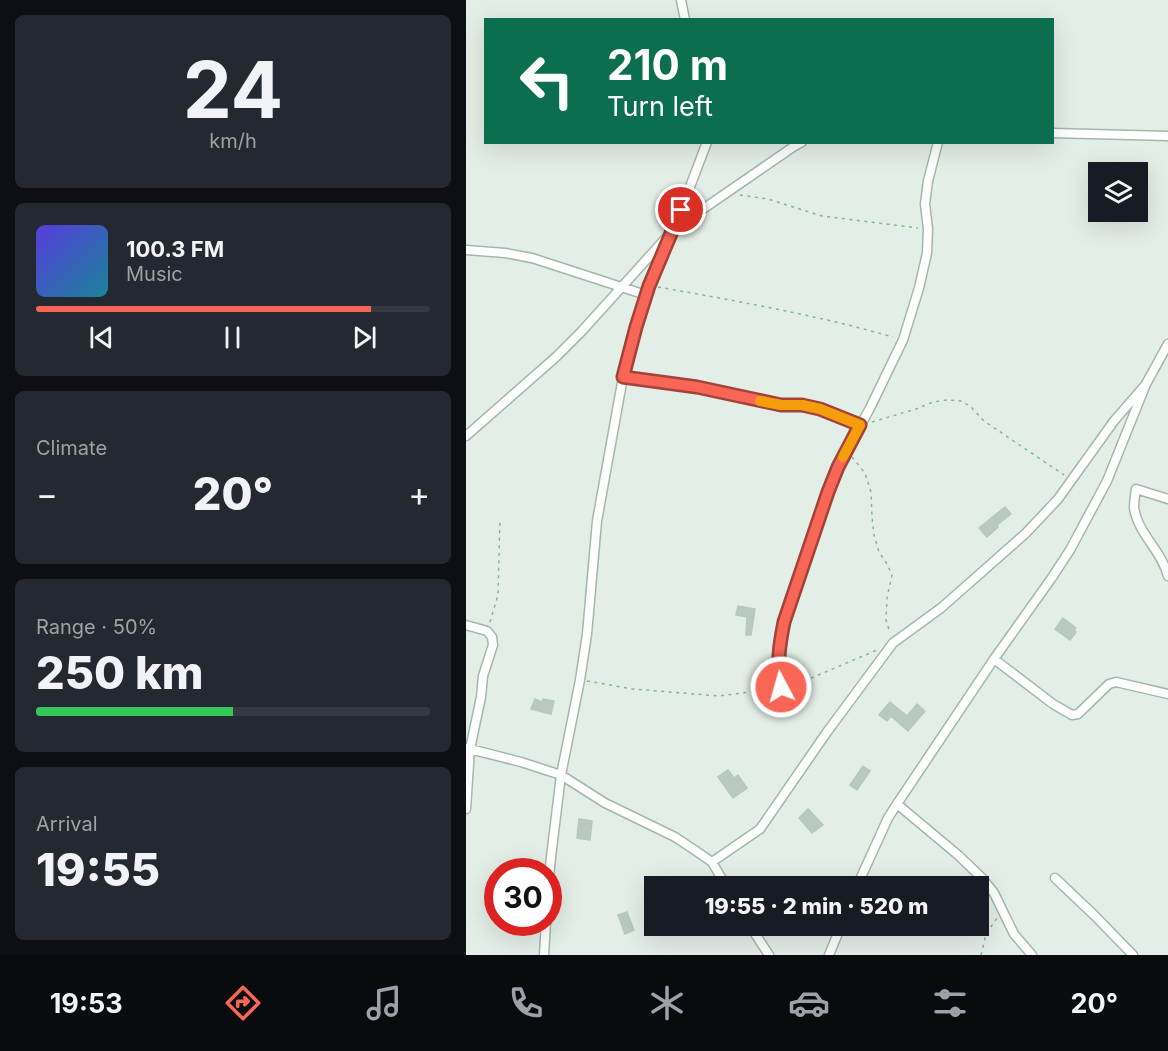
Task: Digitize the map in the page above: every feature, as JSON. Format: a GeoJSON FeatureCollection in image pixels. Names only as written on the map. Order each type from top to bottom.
{"type":"FeatureCollection","features":[{"type":"Feature","properties":{"kind":"street"},"geometry":{"type":"LineString","coordinates":[[680,0],[684,18]]}},
{"type":"Feature","properties":{"kind":"street"},"geometry":{"type":"LineString","coordinates":[[1054,133],[1168,136]]}},
{"type":"Feature","properties":{"kind":"street"},"geometry":{"type":"LineString","coordinates":[[551,858],[561,775],[587,634],[597,521],[623,377],[649,286],[674,229],[706,144]]}},
{"type":"Feature","properties":{"kind":"street"},"geometry":{"type":"LineString","coordinates":[[466,436],[556,357],[674,229],[798,144]]}},
{"type":"Feature","properties":{"kind":"street"},"geometry":{"type":"LineString","coordinates":[[781,687],[778,665],[784,622],[828,492],[847,448],[870,408],[903,340],[919,288],[927,253],[928,229],[925,204],[937,144]]}},
{"type":"Feature","properties":{"kind":"street"},"geometry":{"type":"LineString","coordinates":[[466,250],[532,258],[646,295]]}},
{"type":"Feature","properties":{"kind":"street"},"geometry":{"type":"LineString","coordinates":[[862,876],[888,818],[994,659],[1051,579],[1080,532],[1107,481],[1146,384],[1168,344]]}},
{"type":"Feature","properties":{"kind":"street"},"geometry":{"type":"LineString","coordinates":[[623,377],[697,387],[781,405],[802,405],[820,409],[860,425]]}},
{"type":"Feature","properties":{"kind":"street"},"geometry":{"type":"LineString","coordinates":[[712,862],[760,829],[827,732],[893,643],[941,608],[1026,534],[1058,499],[1114,421],[1146,384]]}},
{"type":"Feature","properties":{"kind":"street"},"geometry":{"type":"LineString","coordinates":[[1168,500],[1136,489],[1134,507],[1139,525],[1168,576]]}},
{"type":"Feature","properties":{"kind":"street"},"geometry":{"type":"LineString","coordinates":[[466,625],[487,631],[492,637],[493,645],[468,748],[466,809]]}},
{"type":"Feature","properties":{"kind":"street"},"geometry":{"type":"LineString","coordinates":[[994,659],[1053,704],[1072,715],[1078,714],[1109,684],[1117,682],[1168,694]]}},
{"type":"Feature","properties":{"kind":"street"},"geometry":{"type":"LineString","coordinates":[[468,748],[561,775],[605,803],[674,837],[712,862],[720,876]]}},
{"type":"Feature","properties":{"kind":"street"},"geometry":{"type":"LineString","coordinates":[[897,804],[982,878],[994,893],[1014,934],[1032,955]]}},
{"type":"Feature","properties":{"kind":"street"},"geometry":{"type":"LineString","coordinates":[[1055,878],[1133,955]]}},
{"type":"Feature","properties":{"kind":"street"},"geometry":{"type":"LineString","coordinates":[[544,955],[545,936]]}},
{"type":"Feature","properties":{"kind":"street"},"geometry":{"type":"LineString","coordinates":[[757,936],[769,955]]}},
{"type":"Feature","properties":{"kind":"street"},"geometry":{"type":"LineString","coordinates":[[829,955],[837,936]]}},
{"type":"Feature","properties":{"kind":"path"},"geometry":{"type":"LineString","coordinates":[[726,192],[768,199],[822,216],[928,229]]}},
{"type":"Feature","properties":{"kind":"path"},"geometry":{"type":"LineString","coordinates":[[649,286],[857,327],[903,340]]}},
{"type":"Feature","properties":{"kind":"path"},"geometry":{"type":"LineString","coordinates":[[860,425],[933,402],[962,401],[984,421],[1071,480]]}},
{"type":"Feature","properties":{"kind":"path"},"geometry":{"type":"LineString","coordinates":[[580,680],[633,689],[719,696],[795,685],[893,643],[886,620],[887,598],[892,575],[879,552],[874,535],[871,492],[865,473],[847,448]]}},
{"type":"Feature","properties":{"kind":"path"},"geometry":{"type":"LineString","coordinates":[[487,631],[498,595],[500,519]]}},
{"type":"Feature","properties":{"kind":"path"},"geometry":{"type":"LineString","coordinates":[[981,955],[986,934],[1003,911]]}},
{"type":"Feature","properties":{"kind":"building"},"geometry":{"type":"Polygon","coordinates":[[[1005,507],[1011,514],[987,537],[979,528],[1005,507]]]}},
{"type":"Feature","properties":{"kind":"building"},"geometry":{"type":"Polygon","coordinates":[[[738,606],[755,609],[751,635],[746,635],[747,617],[736,615],[738,606]]]}},
{"type":"Feature","properties":{"kind":"building"},"geometry":{"type":"Polygon","coordinates":[[[1063,618],[1076,628],[1070,640],[1055,629],[1063,618]]]}},
{"type":"Feature","properties":{"kind":"building"},"geometry":{"type":"Polygon","coordinates":[[[535,699],[542,702],[543,699],[554,701],[551,714],[531,709],[535,699]]]}},
{"type":"Feature","properties":{"kind":"building"},"geometry":{"type":"Polygon","coordinates":[[[890,702],[907,716],[917,704],[925,711],[908,731],[891,716],[887,721],[879,715],[890,702]]]}},
{"type":"Feature","properties":{"kind":"building"},"geometry":{"type":"Polygon","coordinates":[[[863,766],[870,771],[857,790],[850,785],[863,766]]]}},
{"type":"Feature","properties":{"kind":"building"},"geometry":{"type":"Polygon","coordinates":[[[728,770],[734,778],[738,775],[747,788],[733,798],[718,777],[728,770]]]}},
{"type":"Feature","properties":{"kind":"building"},"geometry":{"type":"Polygon","coordinates":[[[808,809],[823,825],[812,833],[799,818],[808,809]]]}},
{"type":"Feature","properties":{"kind":"building"},"geometry":{"type":"Polygon","coordinates":[[[579,819],[592,821],[590,840],[577,838],[579,819]]]}},
{"type":"Feature","properties":{"kind":"building"},"geometry":{"type":"Polygon","coordinates":[[[627,912],[634,930],[625,934],[618,915],[627,912]]]}},
{"type":"Feature","properties":{"kind":"slow traffic"},"geometry":{"type":"LineString","coordinates":[[760,401],[820,409],[860,425],[843,457]]}},
{"type":"Feature","properties":{"kind":"route"},"geometry":{"type":"LineString","coordinates":[[681,210],[649,286],[623,377],[697,387],[781,405],[802,405],[820,409],[860,425],[847,448],[828,492],[784,622],[778,665],[781,687]]}}]}
